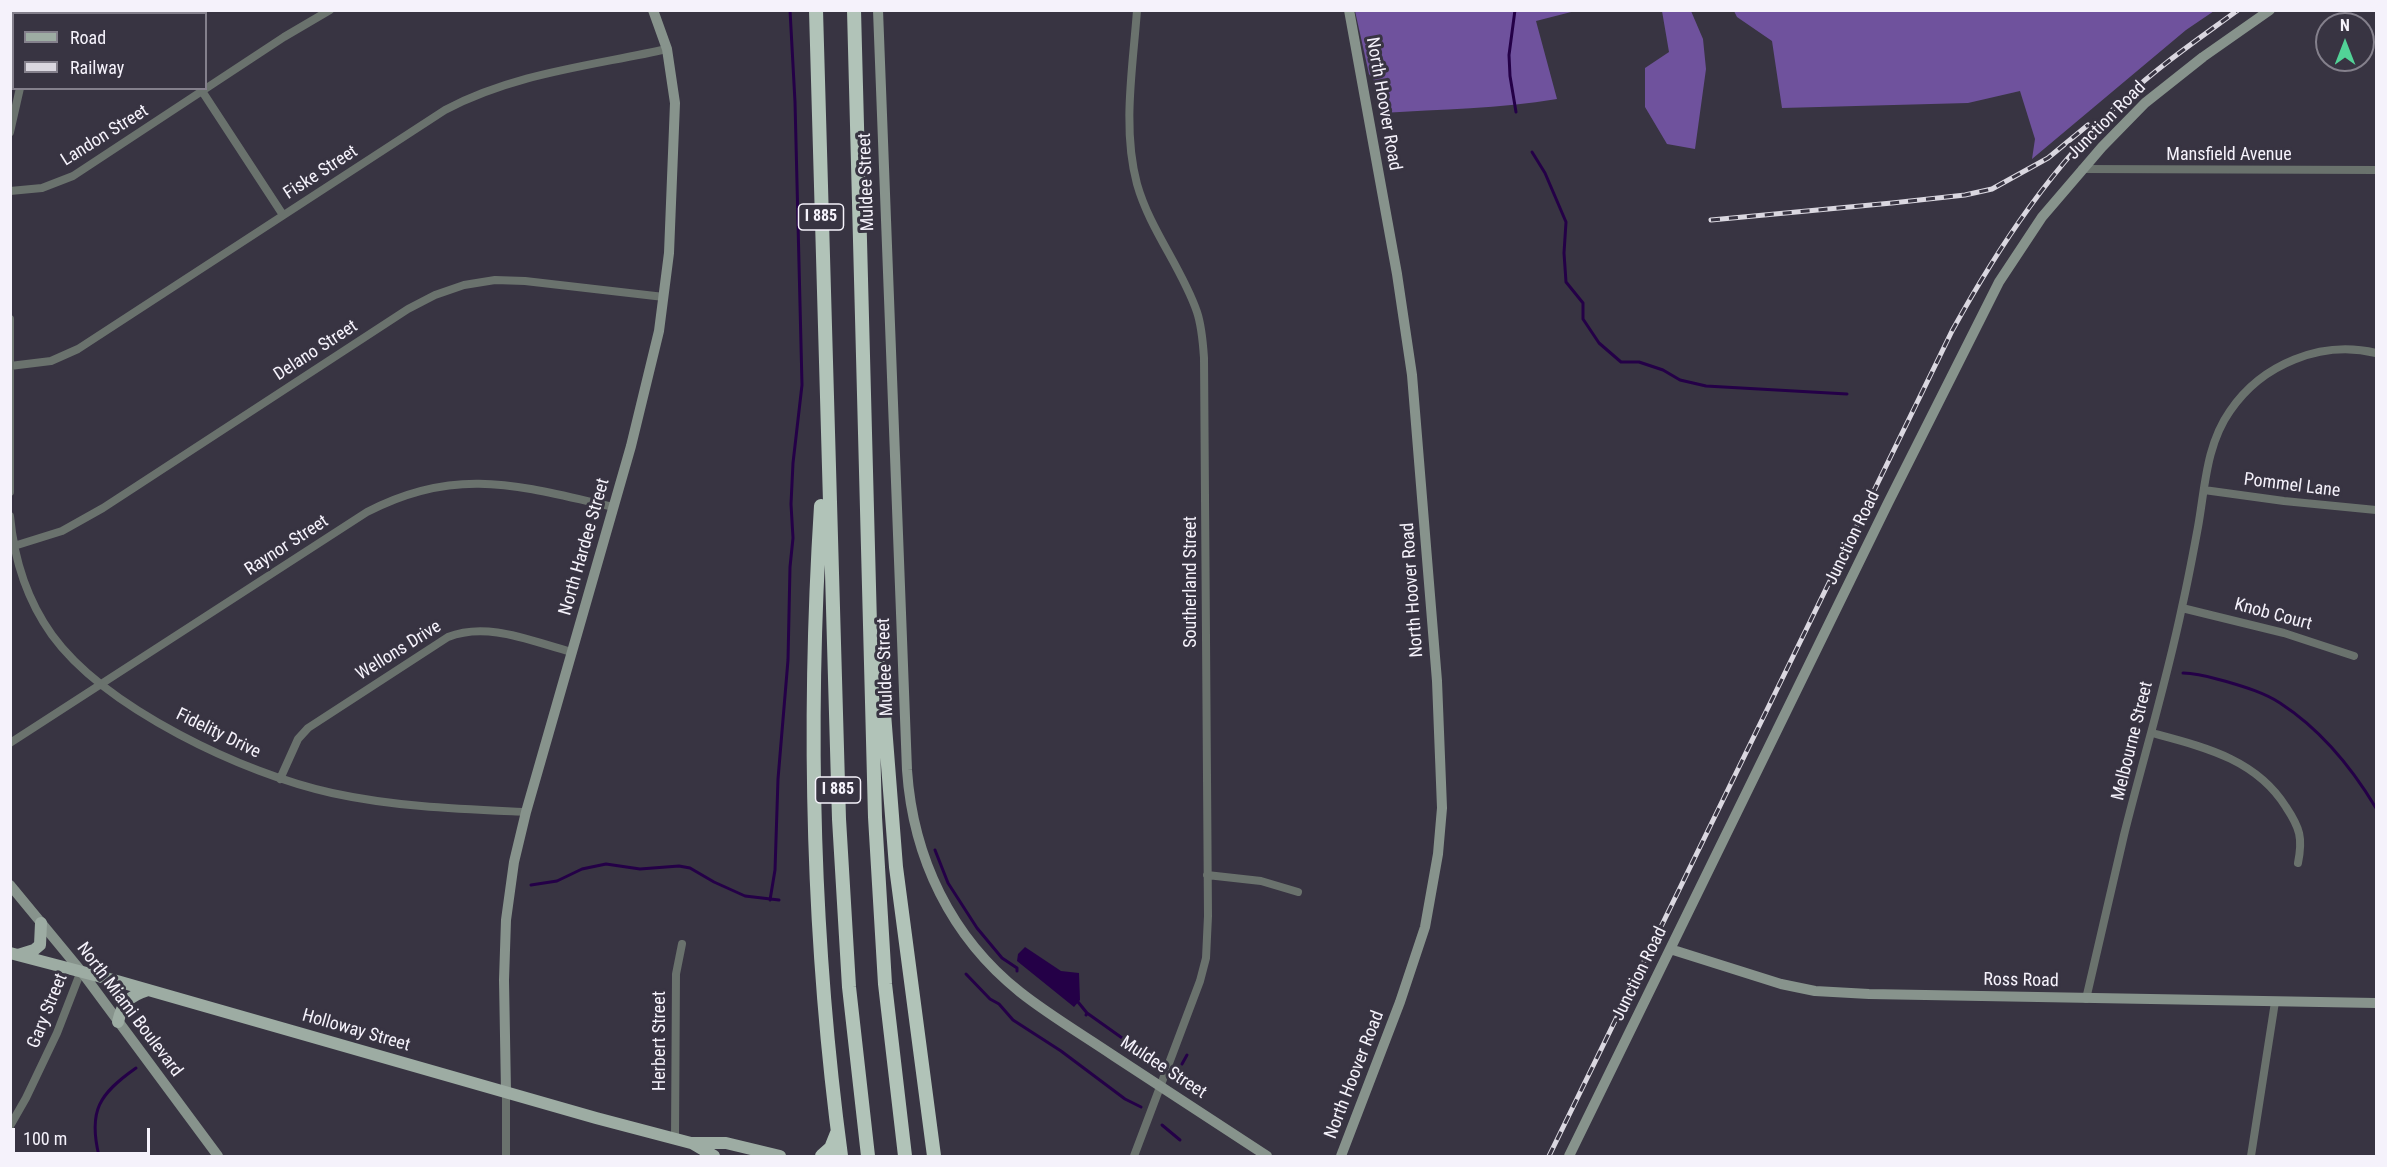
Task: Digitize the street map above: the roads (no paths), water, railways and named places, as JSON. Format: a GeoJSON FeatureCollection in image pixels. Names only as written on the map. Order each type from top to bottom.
{"type":"FeatureCollection","features":[{"type":"Feature","properties":{"kind":"highway","name":"I 885"},"geometry":{"type":"LineString","coordinates":[[816,10],[826,423],[843,903],[853,1031],[868,1156]]}},
{"type":"Feature","properties":{"kind":"highway","name":"I 885"},"geometry":{"type":"LineString","coordinates":[[854,10],[869,617],[880,913],[904,1156]]}},
{"type":"Feature","properties":{"kind":"highway"},"geometry":{"type":"LineString","coordinates":[[826,423],[818,570],[813,821],[818,932],[841,1156]]}},
{"type":"Feature","properties":{"kind":"highway"},"geometry":{"type":"LineString","coordinates":[[869,617],[881,675],[896,867],[934,1156]]}},
{"type":"Feature","properties":{"kind":"highway"},"geometry":{"type":"LineString","coordinates":[[822,1156],[834,1145],[838,1131]]}},
{"type":"Feature","properties":{"kind":"main road"},"geometry":{"type":"LineString","coordinates":[[14,954],[34,950],[40,945],[40,923]]}},
{"type":"Feature","properties":{"kind":"main road","name":"Holloway Street"},"geometry":{"type":"LineString","coordinates":[[14,954],[675,1138],[691,1143],[714,1156]]}},
{"type":"Feature","properties":{"kind":"main road"},"geometry":{"type":"LineString","coordinates":[[118,1023],[121,1008],[128,999],[148,990]]}},
{"type":"Feature","properties":{"kind":"main road","name":"Holloway Street"},"geometry":{"type":"LineString","coordinates":[[691,1143],[726,1143],[780,1156]]}},
{"type":"Feature","properties":{"kind":"street","name":"Landon Street"},"geometry":{"type":"LineString","coordinates":[[207,86],[330,10]]}},
{"type":"Feature","properties":{"kind":"street","name":"North Hardee Street"},"geometry":{"type":"LineString","coordinates":[[506,1092],[504,980],[507,920],[514,862],[526,812],[648,384],[664,297],[669,253],[675,115],[672,69],[653,10]]}},
{"type":"Feature","properties":{"kind":"street","name":"Muldee Street"},"geometry":{"type":"LineString","coordinates":[[878,10],[907,771],[916,832],[932,878],[948,910],[992,967],[1034,1002],[1267,1156]]}},
{"type":"Feature","properties":{"kind":"street","name":"Southerland Street"},"geometry":{"type":"LineString","coordinates":[[1134,1156],[1203,970],[1207,937],[1204,358],[1198,314],[1149,215],[1137,184],[1132,161],[1130,99],[1137,10]]}},
{"type":"Feature","properties":{"kind":"street","name":"North Hoover Road"},"geometry":{"type":"LineString","coordinates":[[1341,1156],[1400,1002],[1425,927],[1438,854],[1442,808],[1435,659],[1412,375],[1395,265],[1349,10]]}},
{"type":"Feature","properties":{"kind":"street","name":"Junction Road"},"geometry":{"type":"LineString","coordinates":[[1569,1156],[1964,348],[2016,255],[2042,217],[2082,169],[2145,104],[2203,57],[2270,10]]}},
{"type":"Feature","properties":{"kind":"street","name":"Fiske Street"},"geometry":{"type":"LineString","coordinates":[[11,366],[51,361],[78,349],[445,110],[469,98],[512,82],[667,49]]}},
{"type":"Feature","properties":{"kind":"street"},"geometry":{"type":"LineString","coordinates":[[10,132],[20,90]]}},
{"type":"Feature","properties":{"kind":"street","name":"Landon Street"},"geometry":{"type":"LineString","coordinates":[[10,191],[42,188],[73,176],[201,90]]}},
{"type":"Feature","properties":{"kind":"street"},"geometry":{"type":"LineString","coordinates":[[201,90],[283,215]]}},
{"type":"Feature","properties":{"kind":"street","name":"Mansfield Avenue"},"geometry":{"type":"LineString","coordinates":[[2082,169],[2376,170]]}},
{"type":"Feature","properties":{"kind":"street","name":"Delano Street"},"geometry":{"type":"LineString","coordinates":[[14,546],[62,531],[103,508],[408,309],[435,296],[464,285],[495,280],[525,281],[664,297]]}},
{"type":"Feature","properties":{"kind":"street"},"geometry":{"type":"LineString","coordinates":[[10,319],[10,492]]}},
{"type":"Feature","properties":{"kind":"street","name":"Melbourne Street"},"geometry":{"type":"LineString","coordinates":[[2086,999],[2182,608],[2209,459],[2220,426],[2253,384],[2284,364],[2316,353],[2352,350],[2376,353]]}},
{"type":"Feature","properties":{"kind":"street","name":"Raynor Street"},"geometry":{"type":"LineString","coordinates":[[10,743],[367,512],[386,502],[411,493],[453,484],[500,483],[613,507]]}},
{"type":"Feature","properties":{"kind":"street","name":"Pommel Lane"},"geometry":{"type":"LineString","coordinates":[[2204,490],[2376,510]]}},
{"type":"Feature","properties":{"kind":"street","name":"Fidelity Drive"},"geometry":{"type":"LineString","coordinates":[[10,516],[14,546],[30,597],[46,626],[65,651],[101,685],[162,724],[246,766],[280,779],[332,793],[428,808],[526,812]]}},
{"type":"Feature","properties":{"kind":"street","name":"Knob Court"},"geometry":{"type":"LineString","coordinates":[[2182,608],[2284,633],[2354,656]]}},
{"type":"Feature","properties":{"kind":"street","name":"Wellons Drive"},"geometry":{"type":"LineString","coordinates":[[280,779],[298,739],[308,728],[448,637],[463,632],[484,631],[572,652]]}},
{"type":"Feature","properties":{"kind":"street"},"geometry":{"type":"LineString","coordinates":[[2152,733],[2224,754],[2258,774],[2280,798],[2298,827],[2301,839],[2298,863]]}},
{"type":"Feature","properties":{"kind":"street"},"geometry":{"type":"LineString","coordinates":[[1207,874],[1261,881],[1298,892]]}},
{"type":"Feature","properties":{"kind":"street","name":"North Miami Boulevard"},"geometry":{"type":"LineString","coordinates":[[10,885],[81,971],[218,1156]]}},
{"type":"Feature","properties":{"kind":"street","name":"Herbert Street"},"geometry":{"type":"LineString","coordinates":[[675,1138],[676,974],[682,944]]}},
{"type":"Feature","properties":{"kind":"street","name":"Ross Road"},"geometry":{"type":"LineString","coordinates":[[1671,949],[1756,977],[1815,991],[2376,1004]]}},
{"type":"Feature","properties":{"kind":"street","name":"Gary Street"},"geometry":{"type":"LineString","coordinates":[[10,1126],[57,1033],[81,971]]}},
{"type":"Feature","properties":{"kind":"street"},"geometry":{"type":"LineString","coordinates":[[2251,1156],[2275,1002]]}},
{"type":"Feature","properties":{"kind":"street"},"geometry":{"type":"LineString","coordinates":[[506,1092],[506,1156]]}},
{"type":"Feature","properties":{"kind":"waterway"},"geometry":{"type":"LineString","coordinates":[[770,900],[775,870],[778,779],[788,660],[790,567],[793,538],[791,504],[793,463],[802,385],[795,102],[790,10]]}},
{"type":"Feature","properties":{"kind":"waterway"},"geometry":{"type":"LineString","coordinates":[[1515,10],[1509,55],[1516,112]]}},
{"type":"Feature","properties":{"kind":"waterway"},"geometry":{"type":"LineString","coordinates":[[1532,152],[1545,173],[1566,222],[1564,253],[1566,282],[1583,303],[1583,319],[1599,343],[1621,362],[1639,362],[1663,370],[1680,380],[1706,386],[1847,394]]}},
{"type":"Feature","properties":{"kind":"waterway"},"geometry":{"type":"LineString","coordinates":[[2183,673],[2206,676],[2261,693],[2295,713],[2322,737],[2346,764],[2376,808]]}},
{"type":"Feature","properties":{"kind":"waterway"},"geometry":{"type":"LineString","coordinates":[[935,850],[948,883],[977,928],[1002,958],[1017,968],[1017,971]]}},
{"type":"Feature","properties":{"kind":"waterway"},"geometry":{"type":"LineString","coordinates":[[531,885],[557,881],[582,869],[606,864],[640,869],[679,866],[690,868],[745,896],[779,900]]}},
{"type":"Feature","properties":{"kind":"waterway"},"geometry":{"type":"LineString","coordinates":[[966,974],[1013,1020],[1061,1051],[1125,1099],[1141,1107]]}},
{"type":"Feature","properties":{"kind":"waterway"},"geometry":{"type":"LineString","coordinates":[[1078,1002],[1087,1013]]}},
{"type":"Feature","properties":{"kind":"waterway"},"geometry":{"type":"LineString","coordinates":[[1086,1015],[1087,1013],[1139,1050],[1156,1057]]}},
{"type":"Feature","properties":{"kind":"waterway"},"geometry":{"type":"LineString","coordinates":[[1182,1064],[1187,1055]]}},
{"type":"Feature","properties":{"kind":"waterway"},"geometry":{"type":"LineString","coordinates":[[99,1156],[95,1127],[100,1105],[113,1086],[136,1068]]}},
{"type":"Feature","properties":{"kind":"waterway"},"geometry":{"type":"LineString","coordinates":[[1162,1125],[1180,1140]]}},
{"type":"Feature","properties":{"kind":"railway"},"geometry":{"type":"LineString","coordinates":[[1549,1156],[1952,331],[1989,267],[2052,178],[2100,123],[2152,74],[2238,10]]}},
{"type":"Feature","properties":{"kind":"railway"},"geometry":{"type":"LineString","coordinates":[[1711,220],[1965,195],[1992,189],[2048,158],[2088,125]]}}]}
